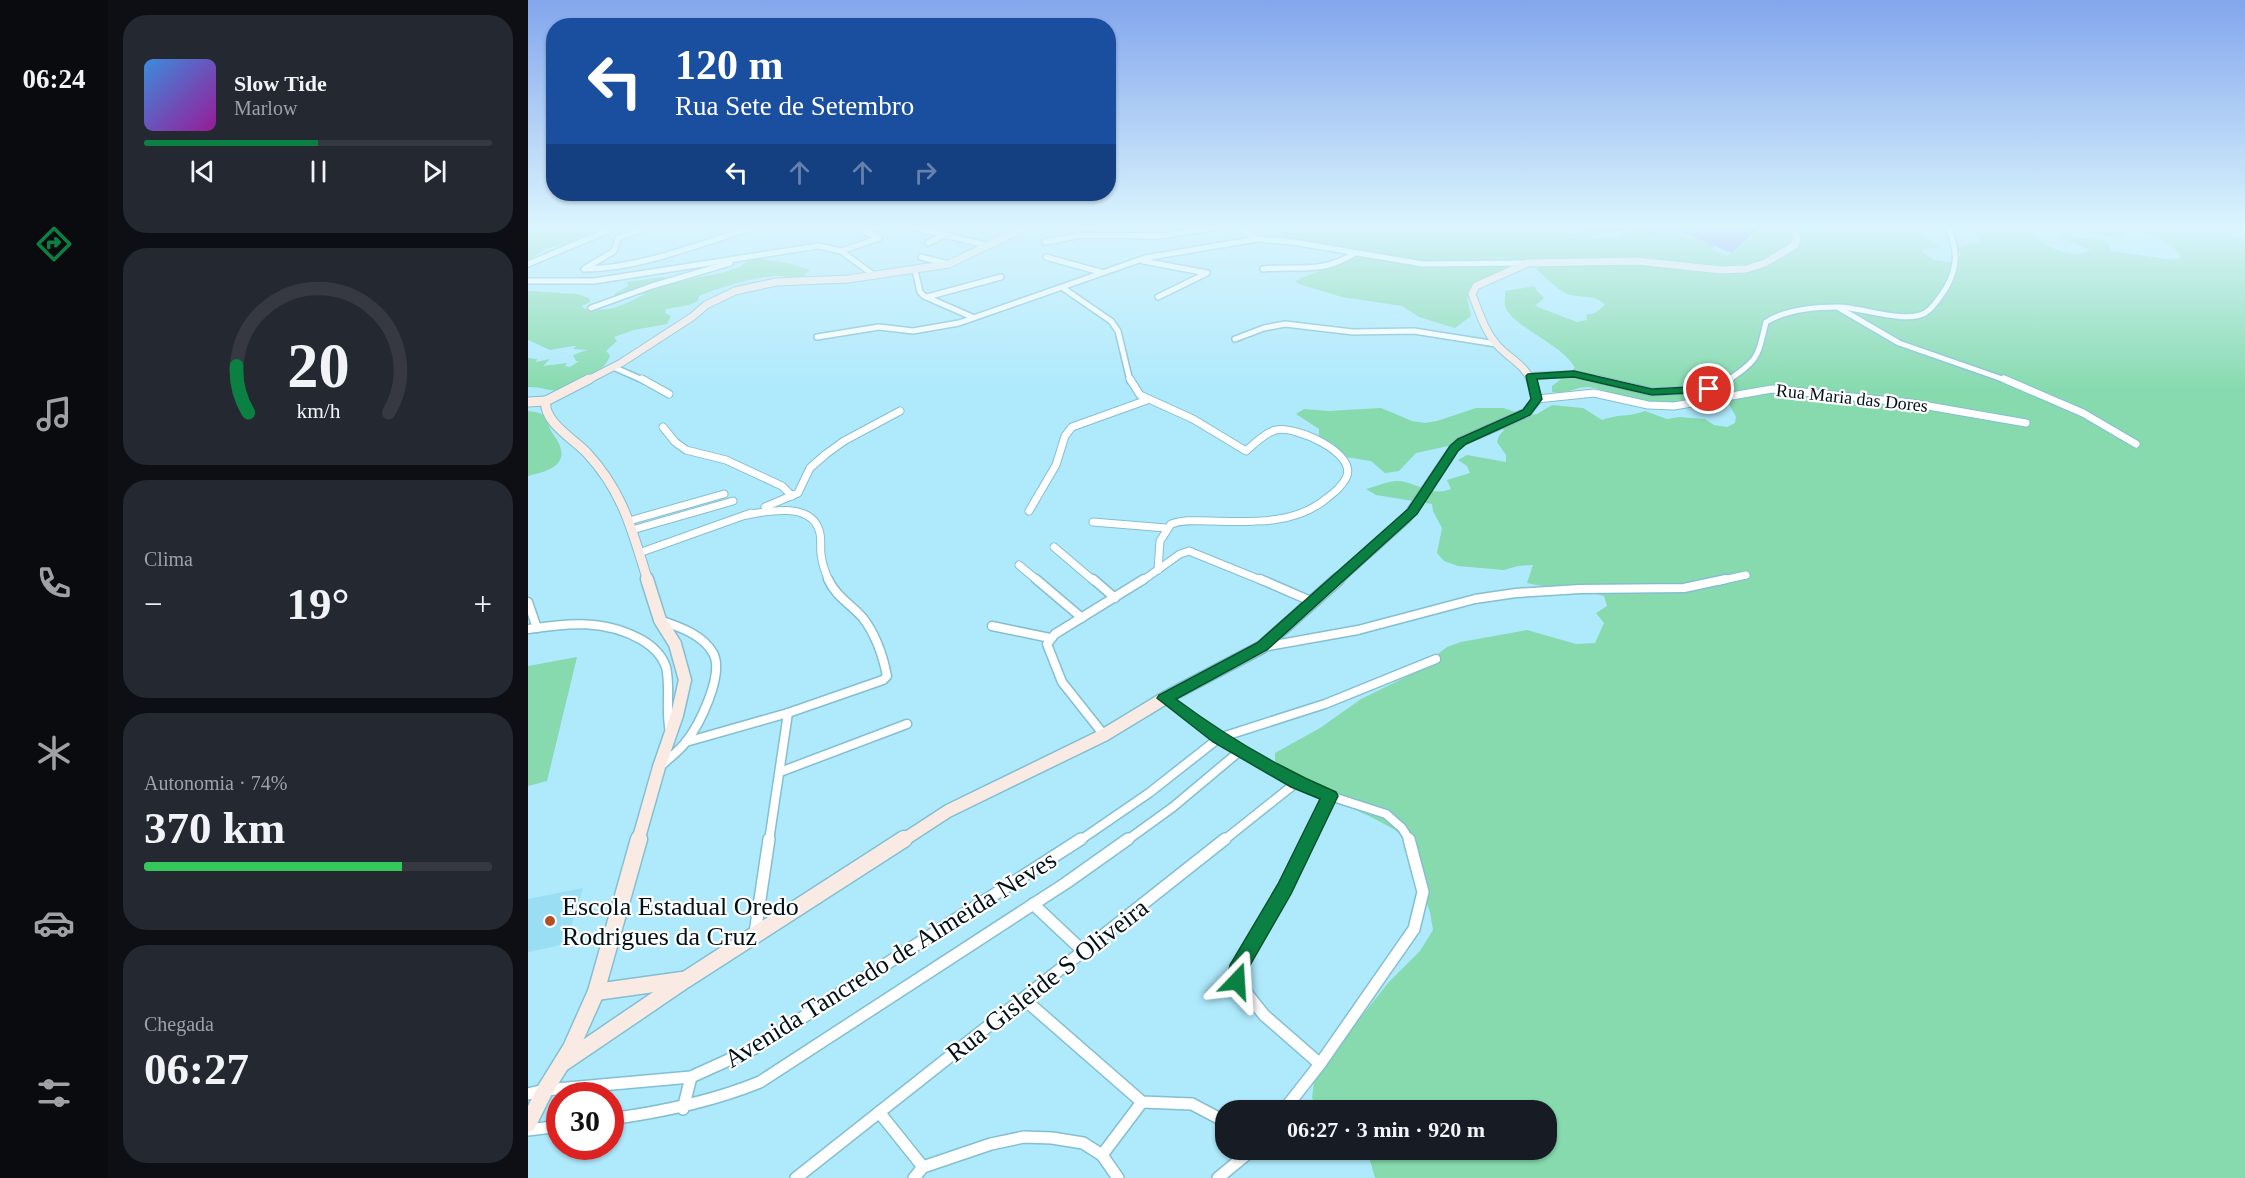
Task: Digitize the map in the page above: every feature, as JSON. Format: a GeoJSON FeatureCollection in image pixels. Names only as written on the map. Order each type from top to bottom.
{"type":"FeatureCollection","features":[{"type":"Feature","properties":{"kind":"street"},"geometry":{"type":"LineString","coordinates":[[528,281],[594,281]]}},
{"type":"Feature","properties":{"kind":"street"},"geometry":{"type":"LineString","coordinates":[[591,308],[669,281]]}},
{"type":"Feature","properties":{"kind":"street"},"geometry":{"type":"LineString","coordinates":[[528,402],[546,401],[613,367],[692,317],[706,305],[735,291],[776,282],[793,281]]}},
{"type":"Feature","properties":{"kind":"street"},"geometry":{"type":"LineString","coordinates":[[917,281],[920,292],[927,297],[972,317]]}},
{"type":"Feature","properties":{"kind":"street"},"geometry":{"type":"LineString","coordinates":[[927,297],[986,281]]}},
{"type":"Feature","properties":{"kind":"street"},"geometry":{"type":"LineString","coordinates":[[817,337],[879,327],[909,331],[959,323],[1079,281]]}},
{"type":"Feature","properties":{"kind":"street"},"geometry":{"type":"LineString","coordinates":[[1158,297],[1191,281]]}},
{"type":"Feature","properties":{"kind":"street"},"geometry":{"type":"LineString","coordinates":[[563,1063],[755,934],[948,811],[1104,735],[1165,698],[1262,647],[1413,511],[1454,448],[1462,441],[1526,413],[1537,399],[1531,376],[1524,366],[1496,344],[1476,305],[1473,290],[1485,281]]}},
{"type":"Feature","properties":{"kind":"street"},"geometry":{"type":"LineString","coordinates":[[1531,376],[1574,374],[1652,392],[1709,389],[1724,383],[1752,364],[1759,351],[1766,322],[1771,318],[1816,308],[1838,307],[1906,316],[1925,313],[1941,296],[1949,281]]}},
{"type":"Feature","properties":{"kind":"street"},"geometry":{"type":"LineString","coordinates":[[1063,288],[1111,321],[1118,331],[1130,380],[1140,395],[1147,400],[1178,411],[1246,451],[1273,430],[1280,429],[1335,449],[1344,456],[1347,464],[1348,475],[1343,484],[1330,497],[1309,511],[1279,519],[1243,522],[1175,522],[1166,528],[1160,541],[1158,570]]}},
{"type":"Feature","properties":{"kind":"street"},"geometry":{"type":"LineString","coordinates":[[1838,307],[1899,343],[2006,380],[2083,413],[2136,444]]}},
{"type":"Feature","properties":{"kind":"street"},"geometry":{"type":"LineString","coordinates":[[1235,339],[1264,328],[1285,324],[1353,332],[1414,331],[1496,344]]}},
{"type":"Feature","properties":{"kind":"street"},"geometry":{"type":"LineString","coordinates":[[613,367],[655,385],[669,394]]}},
{"type":"Feature","properties":{"kind":"street","name":"Rua Maria das Dores"},"geometry":{"type":"LineString","coordinates":[[1537,399],[1594,393],[1638,404],[1674,406],[1772,389],[1911,403],[2026,423]]}},
{"type":"Feature","properties":{"kind":"street"},"geometry":{"type":"LineString","coordinates":[[1029,511],[1056,465],[1065,436],[1072,427],[1147,400]]}},
{"type":"Feature","properties":{"kind":"street"},"geometry":{"type":"LineString","coordinates":[[528,1124],[545,1090],[563,1063],[596,992],[659,767],[680,707],[686,680],[675,644],[660,620],[624,505],[605,472],[551,419],[545,406],[546,401]]}},
{"type":"Feature","properties":{"kind":"street"},"geometry":{"type":"LineString","coordinates":[[639,553],[747,515],[792,496],[801,490],[803,479],[810,468],[826,454],[844,441],[900,411]]}},
{"type":"Feature","properties":{"kind":"street"},"geometry":{"type":"LineString","coordinates":[[663,427],[675,442],[686,450],[726,460],[782,486],[792,496]]}},
{"type":"Feature","properties":{"kind":"street"},"geometry":{"type":"LineString","coordinates":[[631,525],[724,495]]}},
{"type":"Feature","properties":{"kind":"street"},"geometry":{"type":"LineString","coordinates":[[631,525],[733,501]]}},
{"type":"Feature","properties":{"kind":"street"},"geometry":{"type":"LineString","coordinates":[[686,742],[788,713],[883,680],[887,676],[870,628],[859,614],[841,600],[831,586],[821,556],[818,526],[813,521],[793,512],[780,509],[747,515]]}},
{"type":"Feature","properties":{"kind":"street"},"geometry":{"type":"LineString","coordinates":[[1093,522],[1166,528]]}},
{"type":"Feature","properties":{"kind":"street"},"geometry":{"type":"LineString","coordinates":[[1054,547],[1115,598]]}},
{"type":"Feature","properties":{"kind":"street"},"geometry":{"type":"LineString","coordinates":[[992,626],[1050,638],[1180,554],[1189,551],[1313,602]]}},
{"type":"Feature","properties":{"kind":"street"},"geometry":{"type":"LineString","coordinates":[[1019,565],[1082,618]]}},
{"type":"Feature","properties":{"kind":"street"},"geometry":{"type":"LineString","coordinates":[[1262,647],[1358,630],[1475,599],[1516,593],[1580,589],[1684,588],[1746,575]]}},
{"type":"Feature","properties":{"kind":"street"},"geometry":{"type":"LineString","coordinates":[[528,602],[532,629],[574,622],[603,623],[633,633],[656,648],[666,666],[669,693],[666,718],[670,732]]}},
{"type":"Feature","properties":{"kind":"street"},"geometry":{"type":"LineString","coordinates":[[659,767],[686,742],[699,719],[714,680],[716,661],[704,642],[681,627],[660,620]]}},
{"type":"Feature","properties":{"kind":"street"},"geometry":{"type":"LineString","coordinates":[[1050,638],[1048,648],[1055,668],[1072,699],[1104,735]]}},
{"type":"Feature","properties":{"kind":"street"},"geometry":{"type":"LineString","coordinates":[[1219,738],[1325,704],[1436,659]]}},
{"type":"Feature","properties":{"kind":"street"},"geometry":{"type":"LineString","coordinates":[[1165,698],[1219,738],[1297,782],[1330,796],[1386,814],[1402,828],[1411,843],[1423,891],[1414,928],[1320,1064],[1292,1100]]}},
{"type":"Feature","properties":{"kind":"street"},"geometry":{"type":"LineString","coordinates":[[755,934],[788,713]]}},
{"type":"Feature","properties":{"kind":"street"},"geometry":{"type":"LineString","coordinates":[[780,772],[907,724]]}},
{"type":"Feature","properties":{"kind":"street","name":"Avenida Tancredo de Almeida Neves"},"geometry":{"type":"LineString","coordinates":[[528,1094],[545,1090],[692,1077],[754,1048],[1042,865],[1149,793],[1219,738]]}},
{"type":"Feature","properties":{"kind":"street","name":"Avenida Tancredo de Almeida Neves"},"geometry":{"type":"LineString","coordinates":[[624,1117],[683,1109],[729,1095],[760,1082],[1033,904],[1173,807],[1241,750]]}},
{"type":"Feature","properties":{"kind":"street","name":"Rua Gisleide S Oliveira"},"geometry":{"type":"LineString","coordinates":[[796,1178],[1297,782]]}},
{"type":"Feature","properties":{"kind":"street"},"geometry":{"type":"LineString","coordinates":[[1320,1064],[1267,1018],[1246,996],[1237,981],[1240,965],[1285,889],[1330,796]]}},
{"type":"Feature","properties":{"kind":"street"},"geometry":{"type":"LineString","coordinates":[[1033,904],[1084,951]]}},
{"type":"Feature","properties":{"kind":"street"},"geometry":{"type":"LineString","coordinates":[[596,992],[685,980]]}},
{"type":"Feature","properties":{"kind":"street"},"geometry":{"type":"LineString","coordinates":[[1024,999],[1142,1102],[1192,1104],[1215,1116]]}},
{"type":"Feature","properties":{"kind":"street"},"geometry":{"type":"LineString","coordinates":[[683,1109],[692,1077]]}},
{"type":"Feature","properties":{"kind":"street"},"geometry":{"type":"LineString","coordinates":[[1102,1155],[1142,1102]]}},
{"type":"Feature","properties":{"kind":"street"},"geometry":{"type":"LineString","coordinates":[[879,1113],[923,1167]]}},
{"type":"Feature","properties":{"kind":"street"},"geometry":{"type":"LineString","coordinates":[[528,1130],[546,1128]]}},
{"type":"Feature","properties":{"kind":"street"},"geometry":{"type":"LineString","coordinates":[[914,1178],[923,1167],[991,1144],[1024,1137],[1052,1138],[1083,1143],[1102,1155],[1118,1178]]}},
{"type":"Feature","properties":{"kind":"street"},"geometry":{"type":"LineString","coordinates":[[1218,1178],[1239,1160]]}},
{"type":"Feature","properties":{"kind":"shaded area","name":"Escola Estadual Oredo Rodrigues da Cruz"},"geometry":{"type":"Polygon","coordinates":[[[583,888],[566,944],[528,952],[528,899],[583,888]]]}},
{"type":"Feature","properties":{"kind":"green space"},"geometry":{"type":"Polygon","coordinates":[[[746,281],[699,296],[698,301],[689,305],[666,309],[665,313],[671,316],[667,324],[634,330],[614,337],[617,341],[606,351],[610,355],[604,366],[572,388],[562,391],[528,387],[528,358],[537,359],[536,362],[550,359],[543,366],[567,363],[565,366],[570,367],[579,361],[576,361],[573,355],[587,350],[573,349],[576,346],[573,346],[550,350],[528,340],[528,291],[577,294],[589,298],[590,302],[582,306],[585,309],[610,309],[645,294],[615,297],[614,294],[628,286],[627,282],[746,281]]]}},
{"type":"Feature","properties":{"kind":"green space"},"geometry":{"type":"Polygon","coordinates":[[[1295,281],[1483,281],[1467,298],[1471,316],[1455,328],[1419,317],[1402,306],[1342,297],[1295,281]]]}},
{"type":"Feature","properties":{"kind":"green space"},"geometry":{"type":"Polygon","coordinates":[[[1549,281],[2245,281],[2245,1178],[1375,1178],[1370,1160],[1557,1160],[1557,1100],[1313,1100],[1315,1074],[1344,1033],[1420,951],[1433,930],[1424,896],[1417,846],[1377,820],[1299,783],[1275,761],[1275,753],[1320,728],[1361,699],[1412,674],[1447,647],[1461,642],[1527,630],[1576,644],[1595,643],[1604,623],[1596,613],[1607,606],[1604,596],[1527,583],[1533,565],[1504,570],[1458,566],[1444,561],[1437,553],[1442,528],[1432,504],[1376,495],[1366,489],[1400,481],[1433,491],[1451,489],[1447,480],[1470,473],[1467,466],[1458,460],[1467,455],[1506,462],[1506,455],[1497,442],[1504,430],[1499,424],[1453,445],[1416,453],[1399,471],[1385,473],[1371,461],[1345,457],[1336,451],[1334,445],[1315,438],[1319,435],[1319,429],[1296,414],[1304,409],[1329,411],[1381,408],[1412,421],[1425,423],[1476,408],[1503,408],[1525,415],[1537,414],[1552,405],[1583,408],[1602,420],[1645,411],[1667,419],[1679,417],[1705,419],[1714,425],[1727,427],[1735,423],[1736,417],[1729,404],[1718,402],[1644,403],[1626,400],[1600,389],[1588,387],[1552,392],[1552,386],[1575,368],[1559,351],[1525,328],[1509,313],[1505,305],[1505,291],[1535,286],[1544,298],[1535,306],[1577,322],[1587,320],[1586,315],[1595,313],[1605,305],[1596,299],[1570,295],[1549,281]]]}},
{"type":"Feature","properties":{"kind":"green space"},"geometry":{"type":"Polygon","coordinates":[[[528,411],[546,418],[559,443],[561,458],[558,463],[546,471],[528,476],[528,411]]]}},
{"type":"Feature","properties":{"kind":"green space"},"geometry":{"type":"Polygon","coordinates":[[[577,657],[547,781],[528,786],[528,666],[577,657]]]}},
{"type":"Feature","properties":{"kind":"place","name":"Escola Estadual Oredo Rodrigues da Cruz"},"geometry":{"type":"Point","coordinates":[550,921]}},
{"type":"Feature","properties":{"kind":"route"},"geometry":{"type":"LineString","coordinates":[[1237,981],[1240,965],[1285,889],[1330,796],[1297,782],[1219,738],[1165,698],[1262,647],[1406,519],[1454,448],[1462,441],[1526,413],[1533,406],[1537,399],[1531,376],[1574,374],[1652,392],[1692,392],[1709,389]]}}]}
